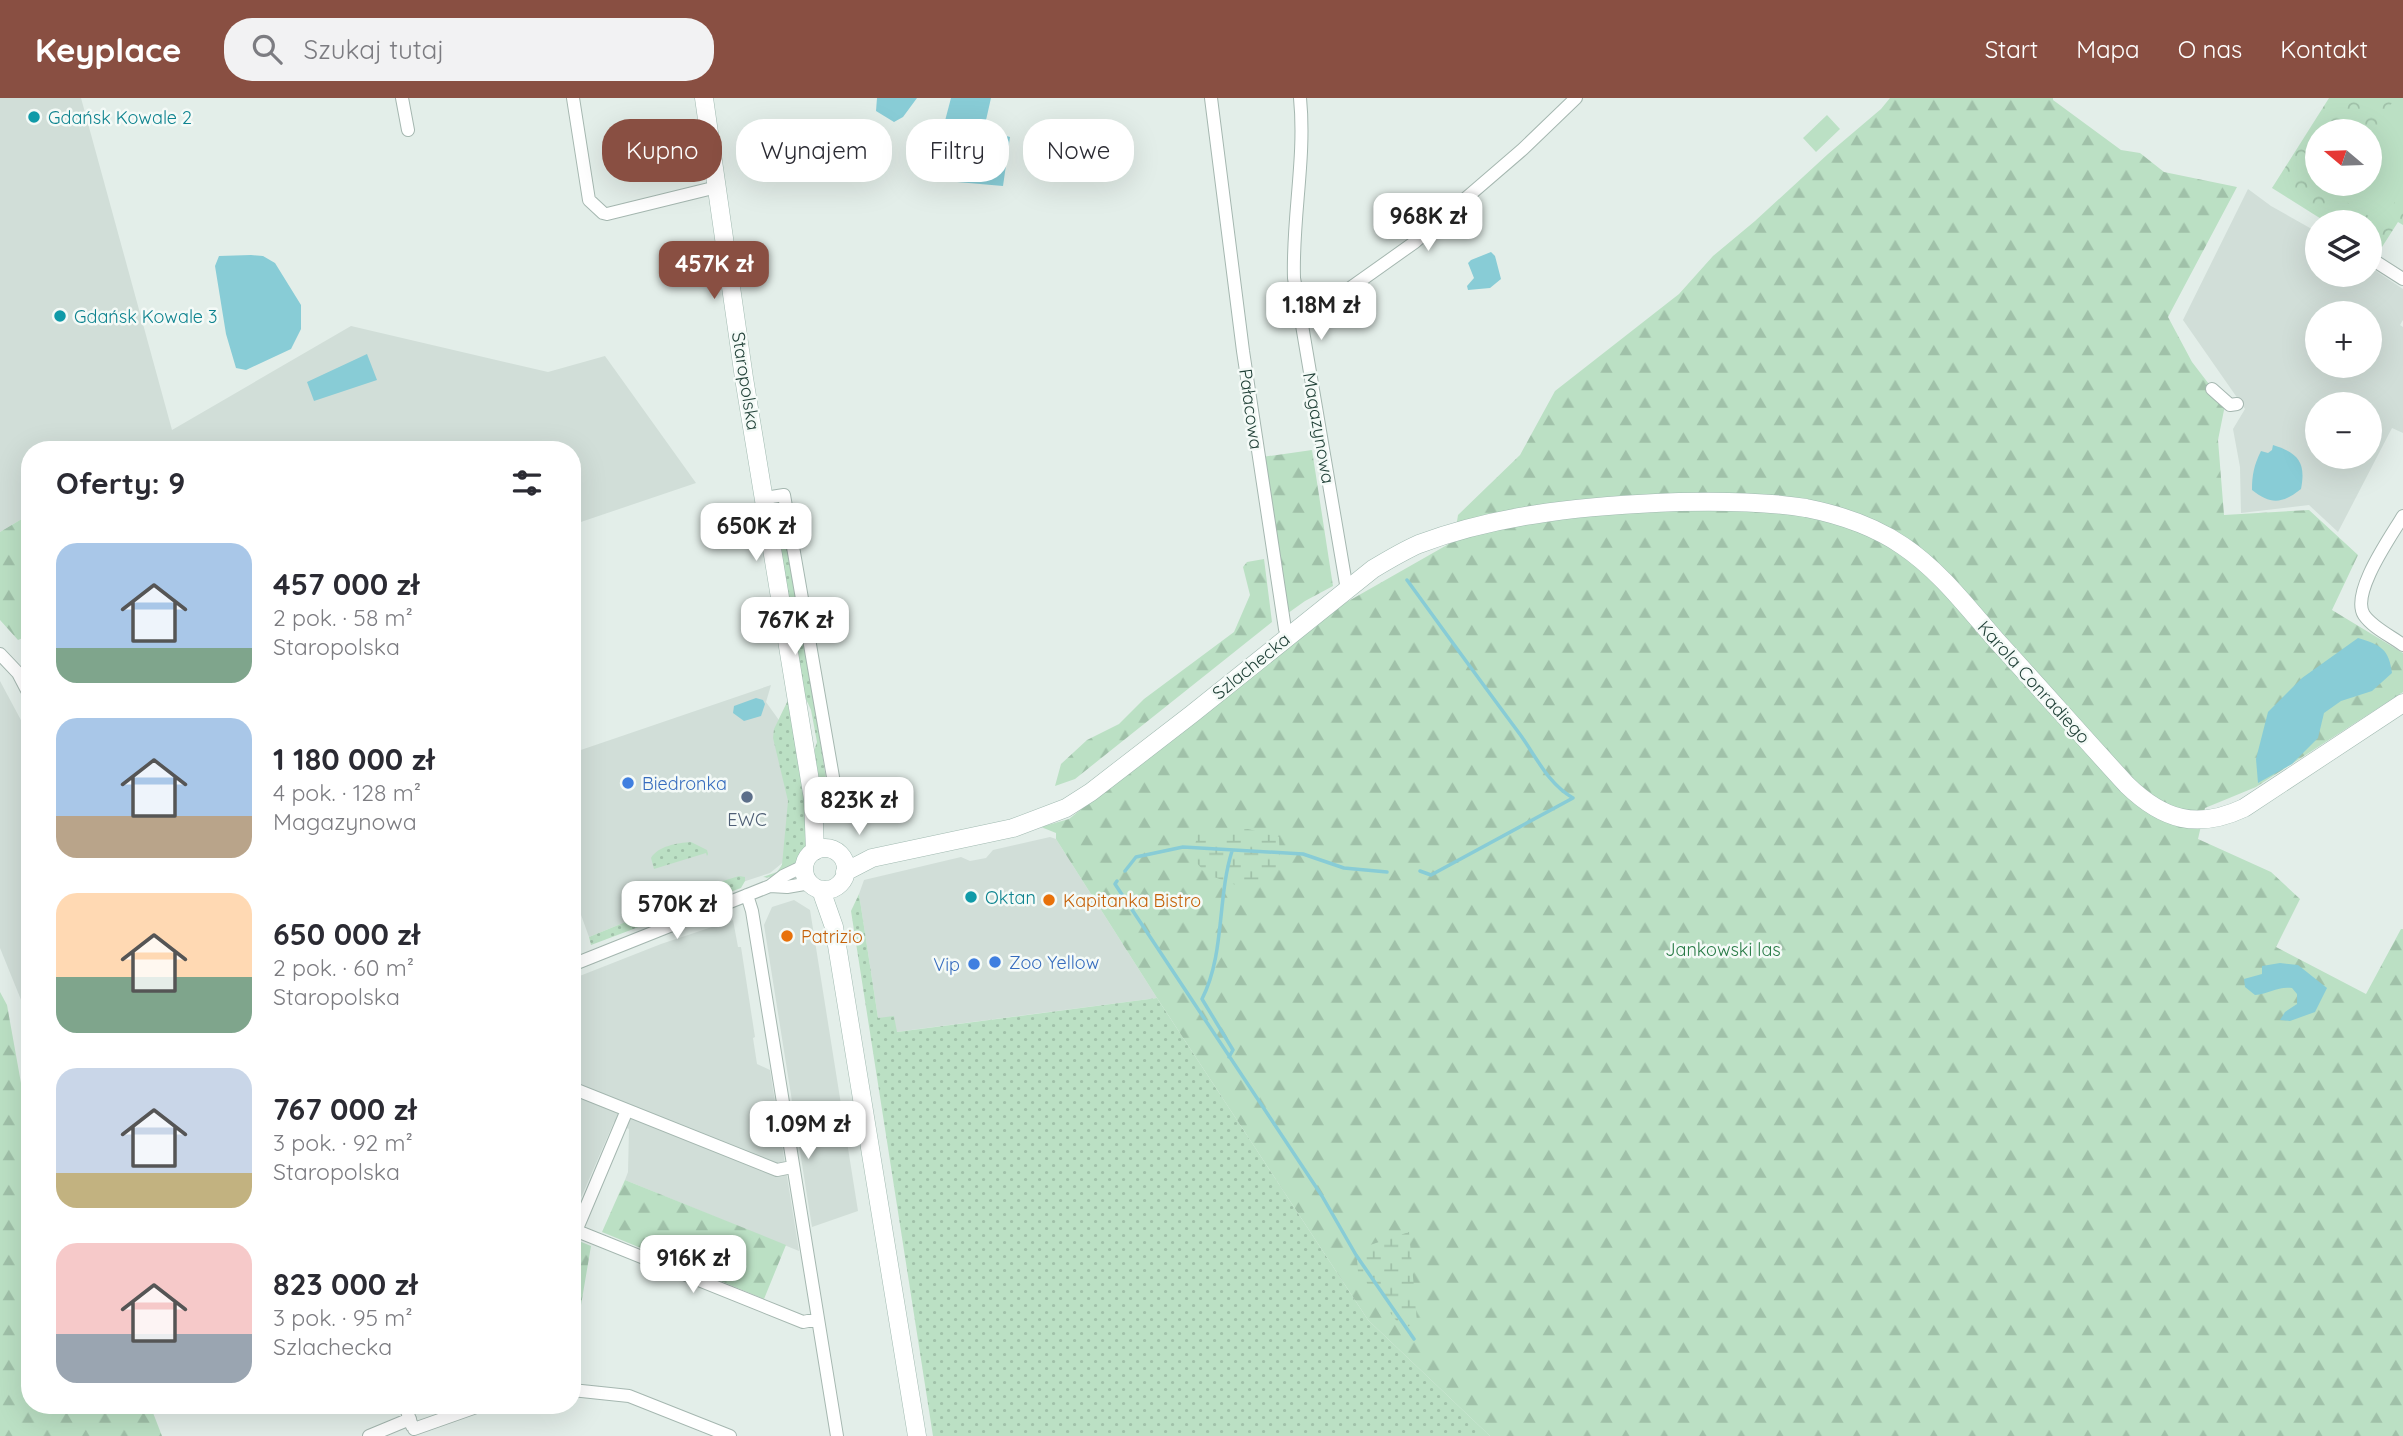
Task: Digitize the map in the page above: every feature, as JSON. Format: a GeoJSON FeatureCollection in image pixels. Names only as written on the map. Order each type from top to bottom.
{"type":"FeatureCollection","features":[{"type":"Feature","properties":{"kind":"street"},"geometry":{"type":"LineString","coordinates":[[402,98],[408,130]]}},
{"type":"Feature","properties":{"kind":"street"},"geometry":{"type":"LineString","coordinates":[[573,98],[589,200],[603,213],[717,187]]}},
{"type":"Feature","properties":{"kind":"street","name":"Staropolska"},"geometry":{"type":"LineString","coordinates":[[704,98],[744,378],[917,1436]]}},
{"type":"Feature","properties":{"kind":"street","name":"Pałacowa"},"geometry":{"type":"LineString","coordinates":[[1211,98],[1265,506],[1285,629],[1289,635]]}},
{"type":"Feature","properties":{"kind":"street","name":"Magazynowa"},"geometry":{"type":"LineString","coordinates":[[1300,98],[1302,152],[1293,239],[1294,278],[1347,590]]}},
{"type":"Feature","properties":{"kind":"street"},"geometry":{"type":"LineString","coordinates":[[1299,318],[1315,313],[1415,242],[1576,98]]}},
{"type":"Feature","properties":{"kind":"street"},"geometry":{"type":"LineString","coordinates":[[2382,266],[2403,279]]}},
{"type":"Feature","properties":{"kind":"street"},"geometry":{"type":"LineString","coordinates":[[2212,389],[2230,405],[2237,404]]}},
{"type":"Feature","properties":{"kind":"street"},"geometry":{"type":"LineString","coordinates":[[765,498],[785,495],[837,800]]}},
{"type":"Feature","properties":{"kind":"street","name":"Szlachecka"},"geometry":{"type":"LineString","coordinates":[[825,869],[1013,828],[1066,808],[1091,792],[1192,714],[1373,569],[1399,554],[1448,534],[1513,519],[1566,510],[1641,503]]}},
{"type":"Feature","properties":{"kind":"street","name":"Karola Conradiego"},"geometry":{"type":"LineString","coordinates":[[1641,503],[1780,504],[1850,519],[1886,535],[1907,548],[1948,586],[2127,785],[2157,809],[2177,818],[2202,821],[2244,808],[2403,703]]}},
{"type":"Feature","properties":{"kind":"street"},"geometry":{"type":"LineString","coordinates":[[2403,516],[2367,580],[2362,598],[2364,615],[2403,645]]}},
{"type":"Feature","properties":{"kind":"street"},"geometry":{"type":"LineString","coordinates":[[0,654],[21,678]]}},
{"type":"Feature","properties":{"kind":"street"},"geometry":{"type":"LineString","coordinates":[[813,799],[819,797],[832,778]]}},
{"type":"Feature","properties":{"kind":"street"},"geometry":{"type":"LineString","coordinates":[[581,961],[770,886],[783,876],[825,869]]}},
{"type":"Feature","properties":{"kind":"street"},"geometry":{"type":"LineString","coordinates":[[747,895],[752,911],[837,1436]]}},
{"type":"Feature","properties":{"kind":"street"},"geometry":{"type":"LineString","coordinates":[[581,1092],[777,1170],[792,1167]]}},
{"type":"Feature","properties":{"kind":"street"},"geometry":{"type":"LineString","coordinates":[[581,1214],[626,1110]]}},
{"type":"Feature","properties":{"kind":"street"},"geometry":{"type":"LineString","coordinates":[[581,1233],[803,1322],[818,1319]]}},
{"type":"Feature","properties":{"kind":"street"},"geometry":{"type":"LineString","coordinates":[[581,1391],[637,1398],[730,1436]]}},
{"type":"Feature","properties":{"kind":"street"},"geometry":{"type":"LineString","coordinates":[[369,1436],[413,1428],[455,1414]]}},
{"type":"Feature","properties":{"kind":"shaded area"},"geometry":{"type":"Polygon","coordinates":[[[0,98],[81,98],[172,430],[351,326],[548,372],[605,356],[696,483],[581,522],[581,441],[21,441],[21,519],[0,532],[0,98]]]}},
{"type":"Feature","properties":{"kind":"shaded area"},"geometry":{"type":"Polygon","coordinates":[[[2248,189],[2305,225],[2305,287],[2382,287],[2382,275],[2403,289],[2403,320],[2400,325],[2403,327],[2403,433],[2392,428],[2382,447],[2382,392],[2305,392],[2305,469],[2371,469],[2338,532],[2309,505],[2241,513],[2240,467],[2233,429],[2245,409],[2183,320],[2248,189]]]}},
{"type":"Feature","properties":{"kind":"shaded area"},"geometry":{"type":"Polygon","coordinates":[[[0,681],[21,720],[21,1000],[0,948],[0,681]]]}},
{"type":"Feature","properties":{"kind":"shaded area"},"geometry":{"type":"Polygon","coordinates":[[[771,685],[766,702],[781,723],[797,824],[786,860],[770,873],[645,914],[589,937],[581,915],[581,750],[771,685]]]}},
{"type":"Feature","properties":{"kind":"shaded area"},"geometry":{"type":"Polygon","coordinates":[[[1050,837],[1056,839],[1157,998],[896,1032],[878,1018],[859,894],[864,880],[961,857],[970,861],[986,858],[993,850],[1050,837]]]}},
{"type":"Feature","properties":{"kind":"shaded area"},"geometry":{"type":"Polygon","coordinates":[[[794,900],[810,910],[858,1211],[812,1227],[764,925],[772,907],[794,900]]]}},
{"type":"Feature","properties":{"kind":"shaded area"},"geometry":{"type":"Polygon","coordinates":[[[733,920],[738,947],[741,947],[757,1064],[770,1070],[799,1251],[625,1180],[628,1172],[629,1129],[614,1122],[581,1198],[581,975],[661,944],[733,920]]]}},
{"type":"Feature","properties":{"kind":"green space","name":"Jankowski las"},"geometry":{"type":"Polygon","coordinates":[[[1890,98],[2053,98],[2121,150],[2140,153],[2164,172],[2237,187],[2168,317],[2192,362],[2225,405],[2218,440],[2224,515],[2309,510],[2358,555],[2332,610],[2403,653],[2403,692],[2256,787],[2205,808],[2198,839],[2271,872],[2300,899],[2276,947],[2366,994],[2403,929],[2403,1436],[1490,1436],[1368,1320],[1157,998],[1056,839],[1056,833],[1041,827],[1069,819],[1324,615],[1454,541],[1458,515],[1520,455],[1555,391],[1679,294],[1713,256],[1881,109],[1890,98]]]}},
{"type":"Feature","properties":{"kind":"green space"},"geometry":{"type":"Polygon","coordinates":[[[2329,98],[2403,98],[2403,225],[2398,222],[2382,247],[2382,210],[2307,210],[2272,188],[2305,136],[2305,196],[2382,196],[2382,119],[2316,119],[2329,98]]]}},
{"type":"Feature","properties":{"kind":"green space"},"geometry":{"type":"Polygon","coordinates":[[[2395,98],[2403,98],[2403,189],[2382,222],[2382,210],[2359,210],[2337,196],[2382,196],[2382,119],[2395,98]]]}},
{"type":"Feature","properties":{"kind":"green space"},"geometry":{"type":"Polygon","coordinates":[[[1827,115],[1840,129],[1816,152],[1803,138],[1827,115]]]}},
{"type":"Feature","properties":{"kind":"green space"},"geometry":{"type":"Polygon","coordinates":[[[1312,450],[1333,586],[1284,616],[1262,457],[1312,450]]]}},
{"type":"Feature","properties":{"kind":"green space"},"geometry":{"type":"Polygon","coordinates":[[[776,503],[784,507],[826,779],[819,791],[814,760],[817,742],[811,710],[801,688],[773,509],[776,503]]]}},
{"type":"Feature","properties":{"kind":"green space"},"geometry":{"type":"Polygon","coordinates":[[[21,519],[21,639],[18,640],[0,620],[0,532],[21,519]]]}},
{"type":"Feature","properties":{"kind":"green space"},"geometry":{"type":"Polygon","coordinates":[[[1264,559],[1272,622],[1075,779],[1055,786],[1061,764],[1087,740],[1119,724],[1144,699],[1234,632],[1250,595],[1243,567],[1247,562],[1264,559]]]}},
{"type":"Feature","properties":{"kind":"green space"},"geometry":{"type":"Polygon","coordinates":[[[790,696],[809,825],[809,842],[803,855],[791,867],[777,876],[763,877],[777,872],[782,865],[788,801],[773,738],[774,729],[790,696]]]}},
{"type":"Feature","properties":{"kind":"green space"},"geometry":{"type":"Polygon","coordinates":[[[1248,829],[1279,837],[1280,862],[1263,886],[1244,888],[1206,874],[1192,857],[1198,833],[1248,829]]]}},
{"type":"Feature","properties":{"kind":"green space"},"geometry":{"type":"Polygon","coordinates":[[[691,842],[707,850],[707,856],[706,853],[654,869],[651,858],[658,851],[674,844],[691,842]]]}},
{"type":"Feature","properties":{"kind":"green space"},"geometry":{"type":"Polygon","coordinates":[[[739,876],[745,877],[741,888],[660,918],[655,915],[646,892],[651,889],[656,902],[739,876]]]}},
{"type":"Feature","properties":{"kind":"green space"},"geometry":{"type":"Polygon","coordinates":[[[859,894],[878,1018],[894,1016],[897,1032],[1157,998],[1368,1320],[1490,1436],[933,1436],[851,911],[859,894]]]}},
{"type":"Feature","properties":{"kind":"green space"},"geometry":{"type":"Polygon","coordinates":[[[645,914],[644,925],[591,945],[589,937],[645,914]]]}},
{"type":"Feature","properties":{"kind":"green space"},"geometry":{"type":"Polygon","coordinates":[[[0,992],[7,1005],[21,1083],[21,1414],[153,1414],[162,1436],[0,1436],[0,992]]]}},
{"type":"Feature","properties":{"kind":"green space"},"geometry":{"type":"Polygon","coordinates":[[[625,1180],[786,1245],[764,1299],[602,1232],[625,1180]]]}},
{"type":"Feature","properties":{"kind":"green space"},"geometry":{"type":"Polygon","coordinates":[[[1409,1232],[1417,1322],[1403,1329],[1358,1272],[1357,1260],[1370,1245],[1409,1232]]]}},
{"type":"Feature","properties":{"kind":"green space"},"geometry":{"type":"Polygon","coordinates":[[[581,1242],[591,1246],[581,1305],[581,1242]]]}},
{"type":"Feature","properties":{"kind":"water"},"geometry":{"type":"Polygon","coordinates":[[[877,98],[917,98],[903,117],[894,122],[876,111],[877,98]]]}},
{"type":"Feature","properties":{"kind":"water"},"geometry":{"type":"Polygon","coordinates":[[[951,98],[991,98],[986,119],[945,119],[951,98]]]}},
{"type":"Feature","properties":{"kind":"water"},"geometry":{"type":"Polygon","coordinates":[[[957,182],[1004,182],[1003,186],[957,182]]]}},
{"type":"Feature","properties":{"kind":"water"},"geometry":{"type":"Polygon","coordinates":[[[1491,252],[1495,256],[1501,279],[1490,288],[1468,290],[1467,286],[1474,278],[1468,263],[1491,252]]]}},
{"type":"Feature","properties":{"kind":"water"},"geometry":{"type":"Polygon","coordinates":[[[219,256],[263,256],[275,263],[301,305],[301,329],[291,349],[246,370],[236,368],[226,334],[215,266],[219,256]]]}},
{"type":"Feature","properties":{"kind":"water"},"geometry":{"type":"Polygon","coordinates":[[[367,354],[377,380],[314,401],[307,382],[367,354]]]}},
{"type":"Feature","properties":{"kind":"water"},"geometry":{"type":"Polygon","coordinates":[[[2273,445],[2295,456],[2302,472],[2301,489],[2288,498],[2276,501],[2252,490],[2254,470],[2261,451],[2268,453],[2273,445]]]}},
{"type":"Feature","properties":{"kind":"water"},"geometry":{"type":"Polygon","coordinates":[[[2358,638],[2373,643],[2386,653],[2392,673],[2372,691],[2341,701],[2324,713],[2318,738],[2292,764],[2258,783],[2256,759],[2268,712],[2302,678],[2358,638]]]}},
{"type":"Feature","properties":{"kind":"water"},"geometry":{"type":"Polygon","coordinates":[[[756,698],[763,700],[765,704],[761,716],[744,721],[733,713],[734,706],[756,698]]]}},
{"type":"Feature","properties":{"kind":"water"},"geometry":{"type":"Polygon","coordinates":[[[2280,963],[2298,965],[2327,988],[2315,1012],[2290,1021],[2280,1020],[2285,1012],[2297,1004],[2297,994],[2292,988],[2255,995],[2245,987],[2244,979],[2262,974],[2262,966],[2280,963]]]}},
{"type":"Feature","properties":{"kind":"waterway"},"geometry":{"type":"LineString","coordinates":[[1407,580],[1549,777],[1573,798],[1431,875],[1420,871]]}},
{"type":"Feature","properties":{"kind":"waterway"},"geometry":{"type":"LineString","coordinates":[[1125,871],[1136,857],[1183,847],[1303,854],[1344,868],[1387,872]]}},
{"type":"Feature","properties":{"kind":"waterway"},"geometry":{"type":"LineString","coordinates":[[1229,1057],[1233,1050],[1202,999],[1218,945],[1224,888],[1232,851]]}},
{"type":"Feature","properties":{"kind":"waterway"},"geometry":{"type":"LineString","coordinates":[[1117,881],[1115,884],[1322,1196],[1356,1255],[1414,1339]]}},
{"type":"Feature","properties":{"kind":"place","name":"Gdańsk Kowale 2"},"geometry":{"type":"Point","coordinates":[34,117]}},
{"type":"Feature","properties":{"kind":"place","name":"Gdańsk Kowale 3"},"geometry":{"type":"Point","coordinates":[60,316]}},
{"type":"Feature","properties":{"kind":"place","name":"Biedronka"},"geometry":{"type":"Point","coordinates":[628,783]}},
{"type":"Feature","properties":{"kind":"place","name":"EWC"},"geometry":{"type":"Point","coordinates":[747,797]}},
{"type":"Feature","properties":{"kind":"place","name":"Oktan"},"geometry":{"type":"Point","coordinates":[971,897]}},
{"type":"Feature","properties":{"kind":"place","name":"Kapitanka Bistro"},"geometry":{"type":"Point","coordinates":[1049,900]}},
{"type":"Feature","properties":{"kind":"place","name":"Patrizio"},"geometry":{"type":"Point","coordinates":[787,936]}},
{"type":"Feature","properties":{"kind":"place","name":"Zoo Yellow"},"geometry":{"type":"Point","coordinates":[995,962]}},
{"type":"Feature","properties":{"kind":"place","name":"Vip"},"geometry":{"type":"Point","coordinates":[974,964]}}]}
